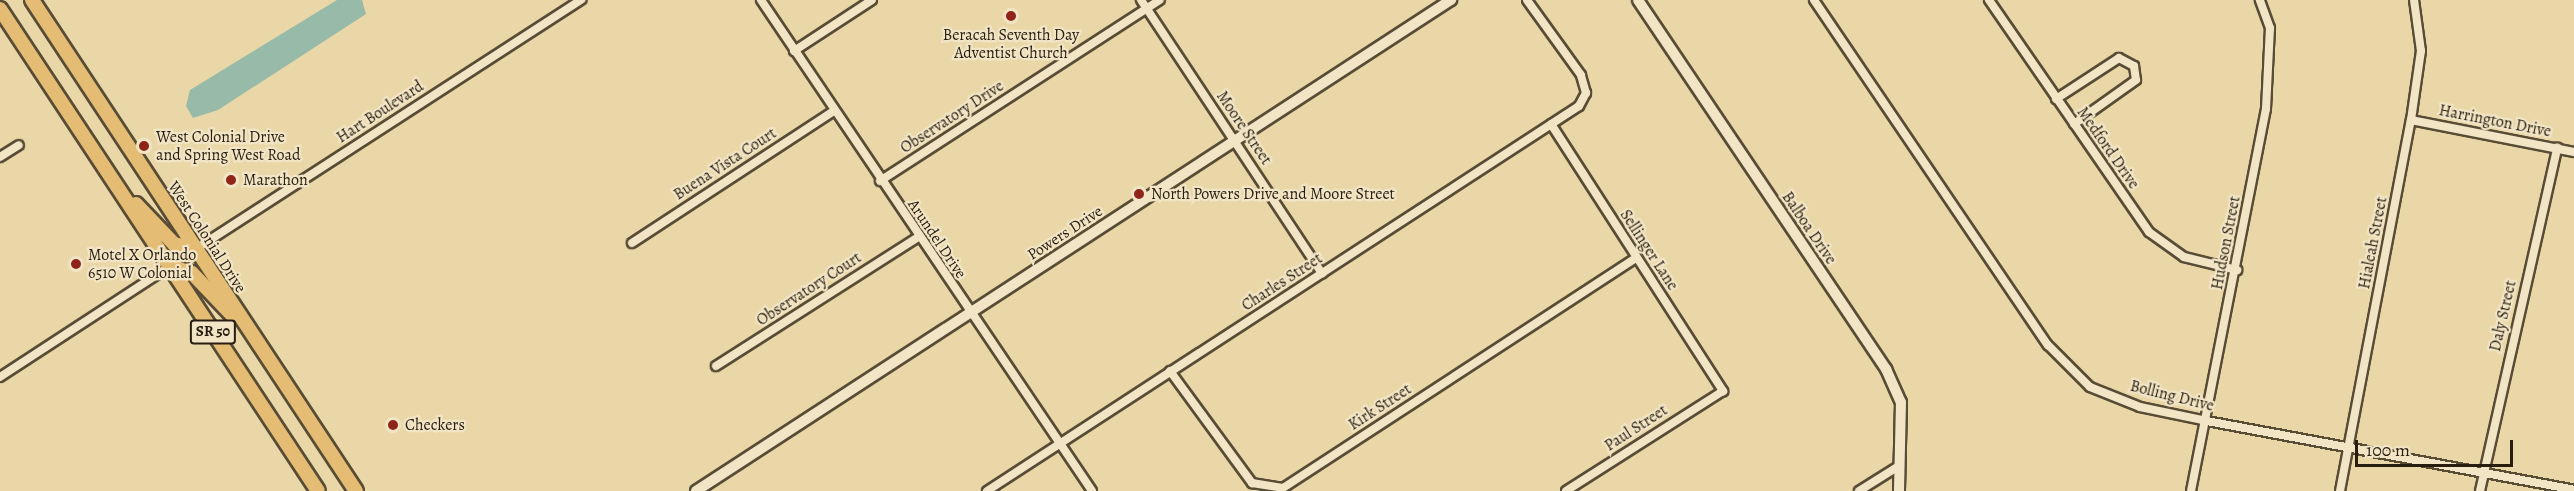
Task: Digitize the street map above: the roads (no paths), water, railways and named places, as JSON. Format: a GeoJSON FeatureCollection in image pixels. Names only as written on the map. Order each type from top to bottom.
{"type":"FeatureCollection","features":[{"type":"Feature","properties":{"kind":"highway"},"geometry":{"type":"LineString","coordinates":[[26,0],[46,21]]}},
{"type":"Feature","properties":{"kind":"highway","name":"West Colonial Drive"},"geometry":{"type":"LineString","coordinates":[[32,0],[356,491]]}},
{"type":"Feature","properties":{"kind":"highway","name":"SR 50"},"geometry":{"type":"LineString","coordinates":[[0,9],[318,491]]}},
{"type":"Feature","properties":{"kind":"highway"},"geometry":{"type":"LineString","coordinates":[[108,174],[174,244],[196,249]]}},
{"type":"Feature","properties":{"kind":"highway"},"geometry":{"type":"LineString","coordinates":[[170,266],[192,273],[257,342]]}},
{"type":"Feature","properties":{"kind":"street","name":"Hart Boulevard"},"geometry":{"type":"LineString","coordinates":[[196,249],[581,0]]}},
{"type":"Feature","properties":{"kind":"street","name":"Arundel Drive"},"geometry":{"type":"LineString","coordinates":[[761,0],[917,238],[1092,491]]}},
{"type":"Feature","properties":{"kind":"street"},"geometry":{"type":"LineString","coordinates":[[794,51],[872,0]]}},
{"type":"Feature","properties":{"kind":"street","name":"Moore Street"},"geometry":{"type":"LineString","coordinates":[[1141,0],[1322,273]]}},
{"type":"Feature","properties":{"kind":"street","name":"Observatory Drive"},"geometry":{"type":"LineString","coordinates":[[880,181],[1160,0]]}},
{"type":"Feature","properties":{"kind":"street","name":"Powers Drive"},"geometry":{"type":"LineString","coordinates":[[700,490],[1451,0]]}},
{"type":"Feature","properties":{"kind":"street","name":"Charles Street"},"geometry":{"type":"LineString","coordinates":[[987,491],[1579,106],[1586,93],[1568,53],[1527,0]]}},
{"type":"Feature","properties":{"kind":"street","name":"Balboa Drive"},"geometry":{"type":"LineString","coordinates":[[1638,0],[1886,369],[1901,402],[1899,491]]}},
{"type":"Feature","properties":{"kind":"street","name":"Bolling Drive"},"geometry":{"type":"LineString","coordinates":[[1814,0],[2048,345],[2090,387],[2140,407],[2207,422],[2574,490]]}},
{"type":"Feature","properties":{"kind":"street","name":"Medford Drive"},"geometry":{"type":"LineString","coordinates":[[1989,0],[2149,232],[2184,257],[2237,270]]}},
{"type":"Feature","properties":{"kind":"street","name":"Hudson Street"},"geometry":{"type":"LineString","coordinates":[[2191,491],[2237,270],[2271,69],[2270,28],[2260,0]]}},
{"type":"Feature","properties":{"kind":"street","name":"Hialeah Street"},"geometry":{"type":"LineString","coordinates":[[2340,491],[2411,120],[2421,51],[2414,0]]}},
{"type":"Feature","properties":{"kind":"street"},"geometry":{"type":"LineString","coordinates":[[2056,99],[2119,58],[2134,66],[2136,80],[2074,124]]}},
{"type":"Feature","properties":{"kind":"street","name":"Buena Vista Court"},"geometry":{"type":"LineString","coordinates":[[632,243],[834,111]]}},
{"type":"Feature","properties":{"kind":"street","name":"Harrington Drive"},"geometry":{"type":"LineString","coordinates":[[2411,120],[2574,152]]}},
{"type":"Feature","properties":{"kind":"street","name":"Sellinger Lane"},"geometry":{"type":"LineString","coordinates":[[1551,124],[1723,391]]}},
{"type":"Feature","properties":{"kind":"street"},"geometry":{"type":"LineString","coordinates":[[0,157],[18,145]]}},
{"type":"Feature","properties":{"kind":"street","name":"Daly Street"},"geometry":{"type":"LineString","coordinates":[[2480,491],[2482,473],[2557,148]]}},
{"type":"Feature","properties":{"kind":"street","name":"Observatory Court"},"geometry":{"type":"LineString","coordinates":[[716,366],[917,238]]}},
{"type":"Feature","properties":{"kind":"street","name":"Kirk Street"},"geometry":{"type":"LineString","coordinates":[[1170,371],[1252,483],[1283,488],[1636,258]]}},
{"type":"Feature","properties":{"kind":"street"},"geometry":{"type":"LineString","coordinates":[[0,377],[170,266]]}},
{"type":"Feature","properties":{"kind":"street","name":"Paul Street"},"geometry":{"type":"LineString","coordinates":[[1566,491],[1723,391]]}},
{"type":"Feature","properties":{"kind":"street"},"geometry":{"type":"LineString","coordinates":[[1859,491],[1899,466]]}},
{"type":"Feature","properties":{"kind":"place","name":"Beracah Seventh Day Adventist Church"},"geometry":{"type":"Point","coordinates":[1011,16]}},
{"type":"Feature","properties":{"kind":"place","name":"West Colonial Drive and Spring West Road"},"geometry":{"type":"Point","coordinates":[144,146]}},
{"type":"Feature","properties":{"kind":"place","name":"Marathon"},"geometry":{"type":"Point","coordinates":[231,180]}},
{"type":"Feature","properties":{"kind":"place","name":"North Powers Drive and Moore Street"},"geometry":{"type":"Point","coordinates":[1139,194]}},
{"type":"Feature","properties":{"kind":"place","name":"Motel X Orlando 6510 W Colonial"},"geometry":{"type":"Point","coordinates":[76,264]}},
{"type":"Feature","properties":{"kind":"place","name":"Checkers"},"geometry":{"type":"Point","coordinates":[393,425]}}]}
